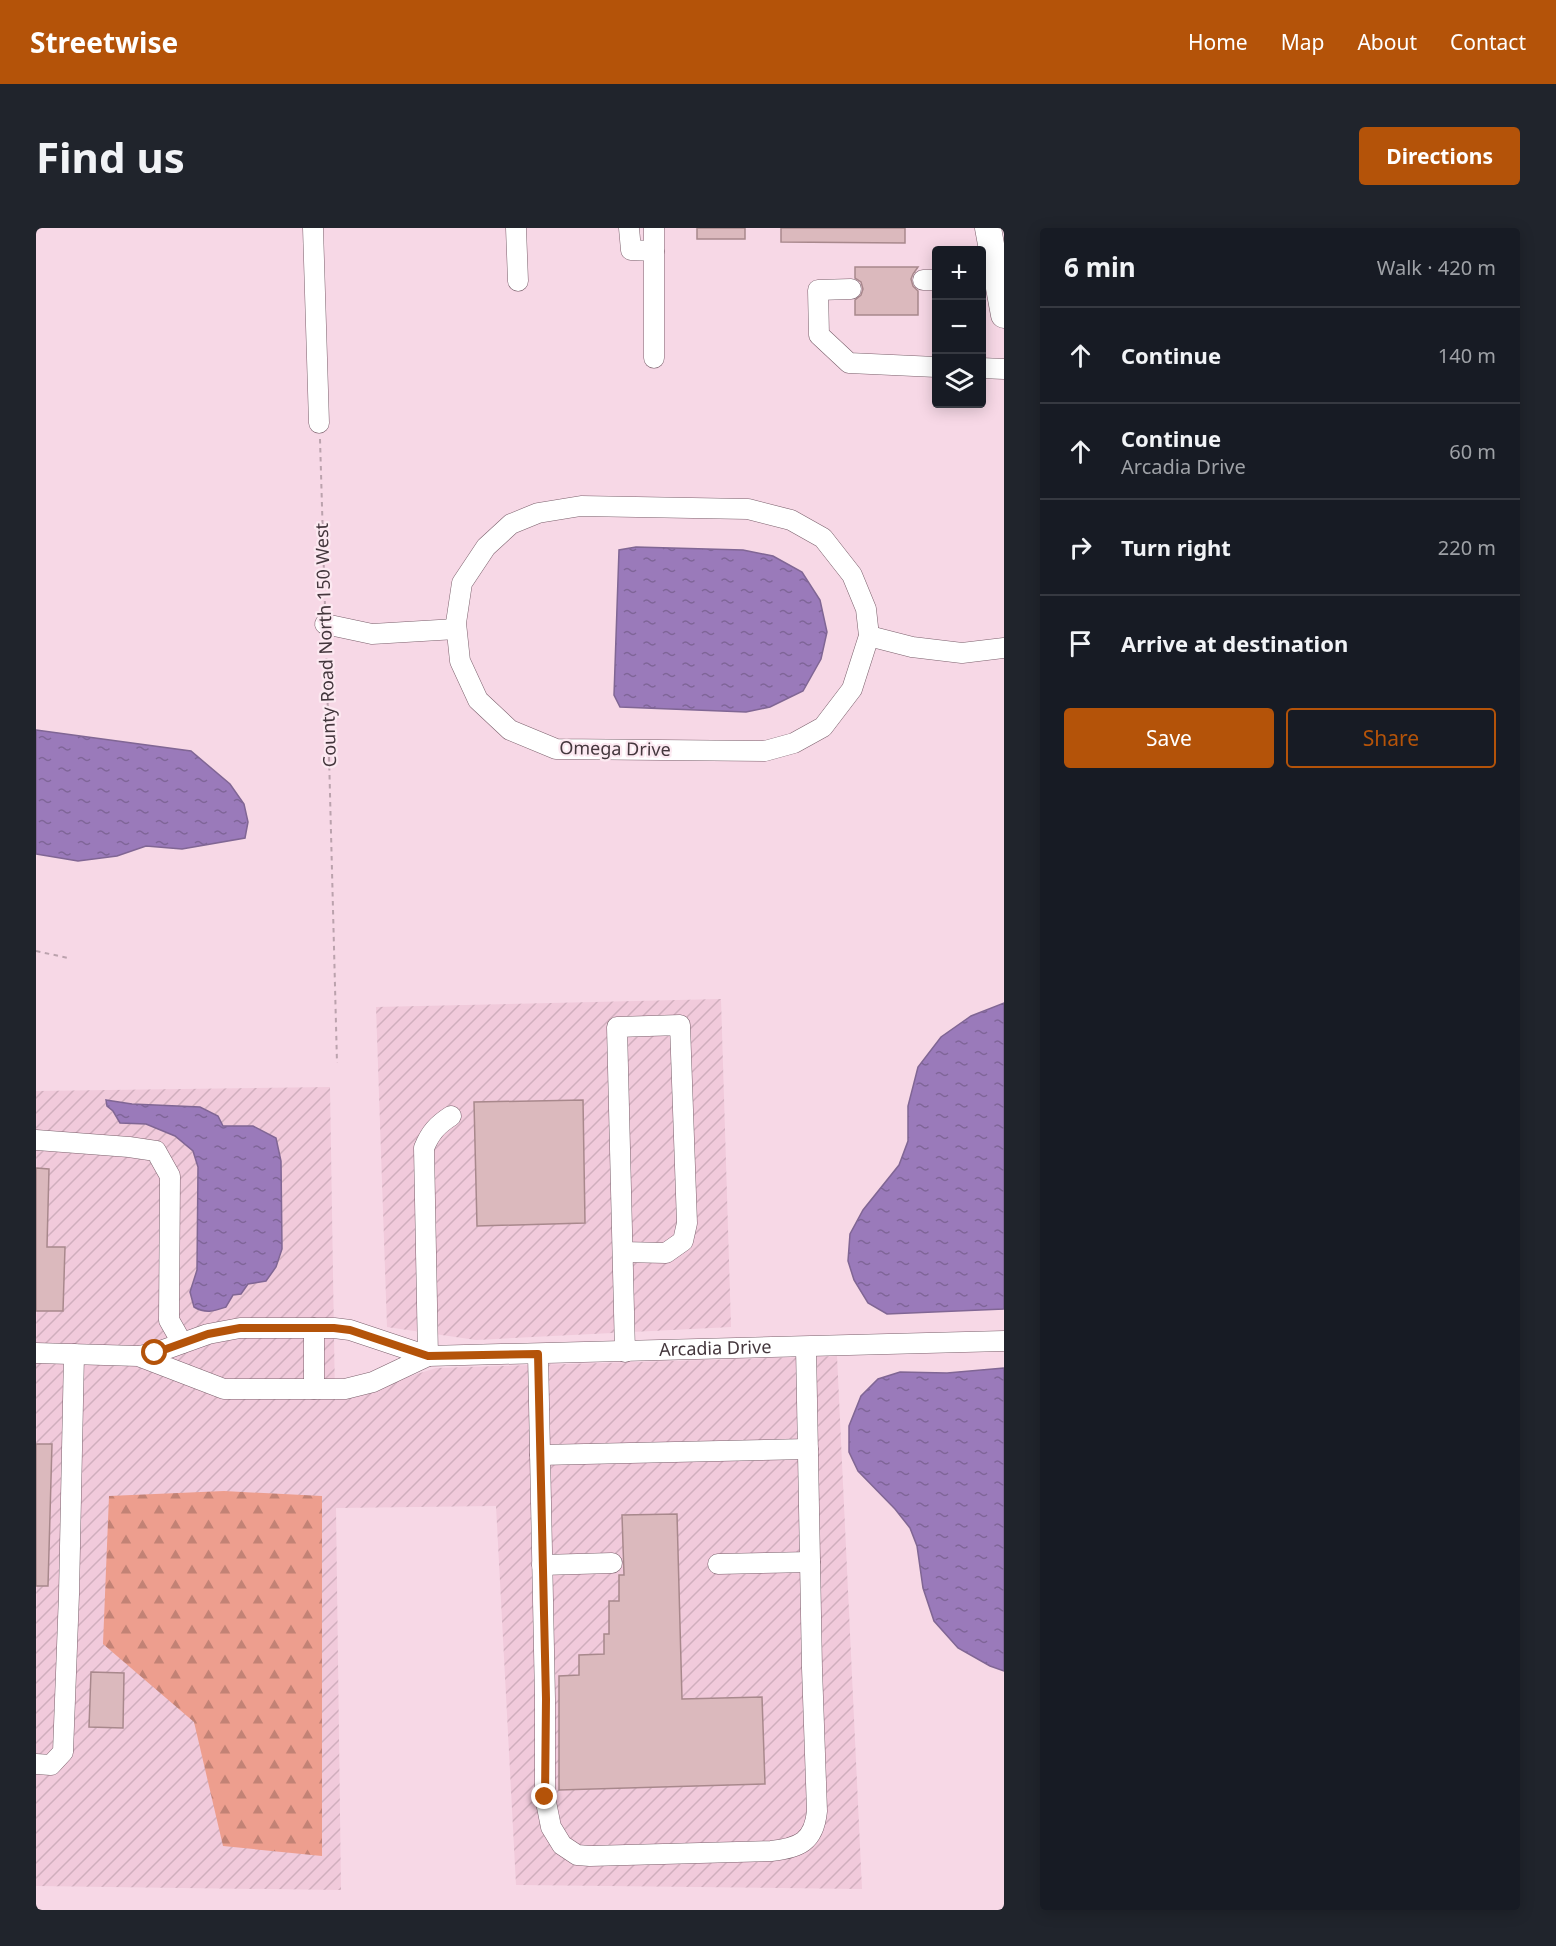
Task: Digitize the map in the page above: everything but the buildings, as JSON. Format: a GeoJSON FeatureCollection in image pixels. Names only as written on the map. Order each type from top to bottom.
{"type":"FeatureCollection","features":[{"type":"Feature","properties":{"kind":"main road"},"geometry":{"type":"LineString","coordinates":[[988,228],[989,280],[1004,315]]}},
{"type":"Feature","properties":{"kind":"street"},"geometry":{"type":"LineString","coordinates":[[313,228],[320,423]]}},
{"type":"Feature","properties":{"kind":"street"},"geometry":{"type":"LineString","coordinates":[[516,228],[518,281]]}},
{"type":"Feature","properties":{"kind":"street"},"geometry":{"type":"LineString","coordinates":[[629,228],[631,250],[654,251]]}},
{"type":"Feature","properties":{"kind":"street"},"geometry":{"type":"LineString","coordinates":[[654,228],[654,358]]}},
{"type":"Feature","properties":{"kind":"street"},"geometry":{"type":"LineString","coordinates":[[851,289],[818,290],[819,335],[849,363],[932,367]]}},
{"type":"Feature","properties":{"kind":"street"},"geometry":{"type":"LineString","coordinates":[[986,368],[1004,369]]}},
{"type":"Feature","properties":{"kind":"street","name":"Omega Drive"},"geometry":{"type":"LineString","coordinates":[[581,506],[748,509],[791,519],[823,538],[852,575],[866,609],[869,636],[852,689],[823,728],[794,743],[765,751],[556,749],[510,730],[478,700],[460,661],[456,623],[462,584],[486,547],[511,524],[538,513],[581,506]]}},
{"type":"Feature","properties":{"kind":"street"},"geometry":{"type":"LineString","coordinates":[[326,624],[372,634],[456,629]]}},
{"type":"Feature","properties":{"kind":"street"},"geometry":{"type":"LineString","coordinates":[[869,636],[912,647],[962,652],[1004,648]]}},
{"type":"Feature","properties":{"kind":"street"},"geometry":{"type":"LineString","coordinates":[[623,1252],[666,1253],[683,1241],[687,1223],[680,1025],[617,1027],[625,1352]]}},
{"type":"Feature","properties":{"kind":"street"},"geometry":{"type":"LineString","coordinates":[[428,1356],[424,1148],[433,1130],[451,1116]]}},
{"type":"Feature","properties":{"kind":"street"},"geometry":{"type":"LineString","coordinates":[[36,1140],[129,1146],[156,1151],[170,1176],[169,1320],[182,1343]]}},
{"type":"Feature","properties":{"kind":"street"},"geometry":{"type":"LineString","coordinates":[[36,1353],[138,1356],[208,1334],[240,1328],[314,1328],[350,1330],[428,1356]]}},
{"type":"Feature","properties":{"kind":"street"},"geometry":{"type":"LineString","coordinates":[[314,1328],[314,1389]]}},
{"type":"Feature","properties":{"kind":"street","name":"Arcadia Drive"},"geometry":{"type":"LineString","coordinates":[[428,1356],[1004,1341]]}},
{"type":"Feature","properties":{"kind":"street"},"geometry":{"type":"LineString","coordinates":[[538,1354],[546,1699],[545,1797],[551,1827],[562,1845],[577,1855],[590,1856],[771,1851],[794,1848],[808,1838],[816,1823],[806,1347]]}},
{"type":"Feature","properties":{"kind":"street"},"geometry":{"type":"LineString","coordinates":[[36,1764],[51,1764],[63,1752],[74,1354]]}},
{"type":"Feature","properties":{"kind":"street"},"geometry":{"type":"LineString","coordinates":[[138,1356],[224,1389],[345,1389],[373,1382],[428,1356]]}},
{"type":"Feature","properties":{"kind":"street"},"geometry":{"type":"LineString","coordinates":[[540,1455],[808,1449]]}},
{"type":"Feature","properties":{"kind":"street"},"geometry":{"type":"LineString","coordinates":[[718,1564],[810,1562]]}},
{"type":"Feature","properties":{"kind":"street"},"geometry":{"type":"LineString","coordinates":[[542,1565],[612,1563]]}},
{"type":"Feature","properties":{"kind":"path","name":"County Road North 150 West"},"geometry":{"type":"LineString","coordinates":[[320,423],[337,1063]]}},
{"type":"Feature","properties":{"kind":"path"},"geometry":{"type":"LineString","coordinates":[[36,951],[68,958]]}},
{"type":"Feature","properties":{"kind":"shaded area"},"geometry":{"type":"Polygon","coordinates":[[[721,999],[731,1327],[476,1340],[387,1327],[376,1007],[721,999]]]}},
{"type":"Feature","properties":{"kind":"shaded area"},"geometry":{"type":"Polygon","coordinates":[[[330,1087],[335,1400],[436,1368],[837,1356],[862,1889],[516,1885],[496,1506],[336,1508],[341,1890],[36,1886],[36,1091],[330,1087]]]}},
{"type":"Feature","properties":{"kind":"green space"},"geometry":{"type":"Polygon","coordinates":[[[224,1491],[322,1496],[322,1856],[223,1846],[194,1722],[103,1644],[109,1496],[224,1491]]]}},
{"type":"Feature","properties":{"kind":"water"},"geometry":{"type":"Polygon","coordinates":[[[636,547],[743,550],[773,556],[802,572],[820,600],[827,632],[821,659],[803,691],[770,707],[746,712],[620,707],[614,695],[619,550],[636,547]]]}},
{"type":"Feature","properties":{"kind":"water"},"geometry":{"type":"Polygon","coordinates":[[[36,730],[191,751],[230,784],[244,804],[248,822],[245,838],[182,849],[146,846],[117,856],[78,861],[36,854],[36,730]]]}},
{"type":"Feature","properties":{"kind":"water"},"geometry":{"type":"Polygon","coordinates":[[[1004,1003],[1004,1309],[887,1314],[868,1303],[854,1280],[848,1261],[850,1234],[863,1210],[899,1165],[908,1141],[908,1106],[918,1067],[941,1037],[971,1016],[1004,1003]]]}},
{"type":"Feature","properties":{"kind":"water"},"geometry":{"type":"Polygon","coordinates":[[[106,1100],[132,1104],[200,1107],[218,1116],[223,1126],[253,1126],[276,1138],[281,1161],[282,1249],[276,1267],[266,1281],[248,1284],[241,1294],[233,1295],[226,1307],[206,1311],[194,1307],[190,1292],[197,1270],[198,1167],[193,1151],[175,1136],[146,1124],[120,1123],[107,1106],[106,1100]]]}},
{"type":"Feature","properties":{"kind":"water"},"geometry":{"type":"Polygon","coordinates":[[[1004,1368],[1004,1671],[958,1648],[934,1621],[923,1588],[917,1546],[910,1528],[858,1471],[849,1452],[849,1426],[861,1396],[878,1379],[900,1372],[947,1373],[1004,1368]]]}},
{"type":"Feature","properties":{"kind":"route"},"geometry":{"type":"LineString","coordinates":[[155,1353],[208,1334],[240,1328],[334,1328],[350,1330],[428,1356],[538,1354],[546,1699],[545,1797]]}}]}
